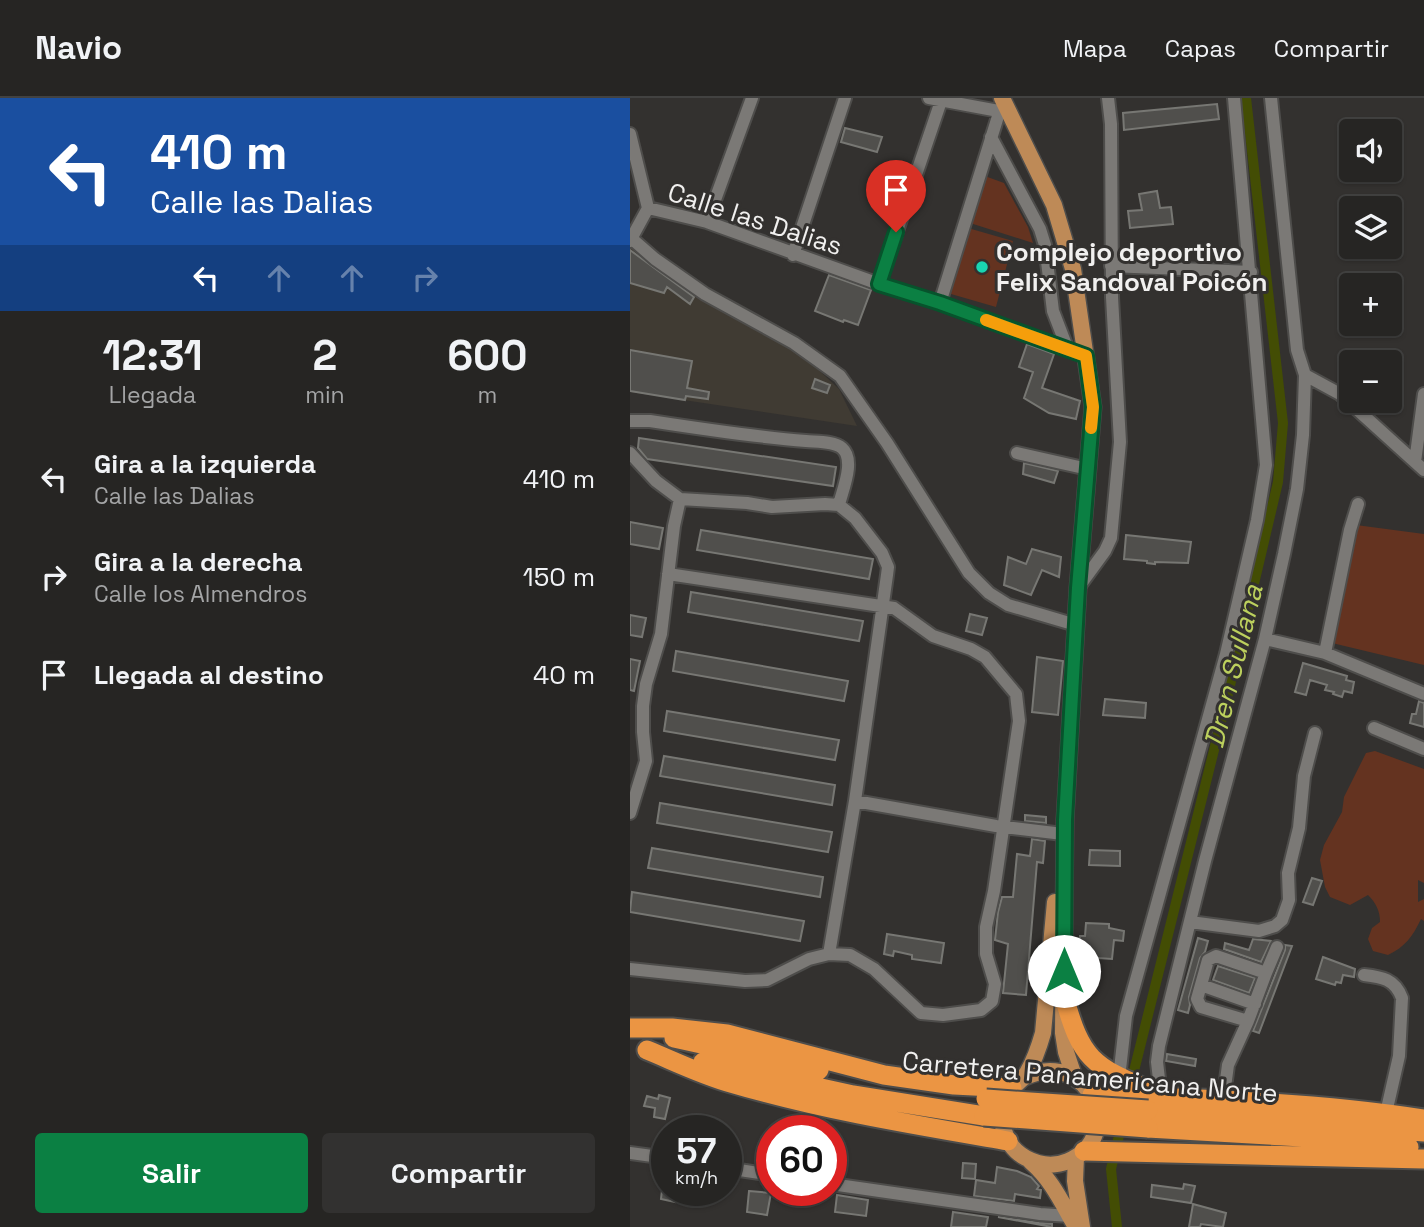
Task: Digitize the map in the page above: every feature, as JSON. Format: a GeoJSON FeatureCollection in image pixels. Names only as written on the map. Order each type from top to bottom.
{"type":"FeatureCollection","features":[{"type":"Feature","properties":{"kind":"highway"},"geometry":{"type":"LineString","coordinates":[[1064,996],[1072,1027],[1083,1048],[1093,1061],[1137,1096]]}},
{"type":"Feature","properties":{"kind":"highway"},"geometry":{"type":"LineString","coordinates":[[630,1028],[688,1029],[727,1034],[884,1075],[954,1085],[1019,1083]]}},
{"type":"Feature","properties":{"kind":"highway","name":"Carretera Panamericana Norte"},"geometry":{"type":"LineString","coordinates":[[630,1028],[985,1107]]}},
{"type":"Feature","properties":{"kind":"highway"},"geometry":{"type":"LineString","coordinates":[[638,1048],[729,1083],[890,1122],[1008,1141]]}},
{"type":"Feature","properties":{"kind":"highway","name":"Carretera Panamericana Norte"},"geometry":{"type":"LineString","coordinates":[[638,1048],[853,1095],[985,1107],[1137,1096],[1424,1132]]}},
{"type":"Feature","properties":{"kind":"highway"},"geometry":{"type":"LineString","coordinates":[[1092,1095],[1223,1101],[1424,1119]]}},
{"type":"Feature","properties":{"kind":"highway","name":"Carretera Panamericana Norte"},"geometry":{"type":"LineString","coordinates":[[1137,1096],[1302,1137],[1424,1149]]}},
{"type":"Feature","properties":{"kind":"highway"},"geometry":{"type":"LineString","coordinates":[[1080,1154],[1106,1150],[1424,1159]]}},
{"type":"Feature","properties":{"kind":"main road"},"geometry":{"type":"LineString","coordinates":[[1004,108],[1054,205],[1073,269],[1093,407],[1078,588],[1064,827],[1043,1033],[1038,1051],[1003,1109],[1002,1120],[1008,1141],[1044,1173],[1073,1221]]}},
{"type":"Feature","properties":{"kind":"main road"},"geometry":{"type":"LineString","coordinates":[[1064,827],[1063,1033],[1074,1076],[1092,1095],[1097,1111],[1096,1128],[1080,1154],[1075,1181],[1082,1227]]}},
{"type":"Feature","properties":{"kind":"main road"},"geometry":{"type":"LineString","coordinates":[[1019,1083],[1050,1070],[1074,1076]]}},
{"type":"Feature","properties":{"kind":"main road"},"geometry":{"type":"LineString","coordinates":[[1029,1160],[1053,1165],[1080,1154]]}},
{"type":"Feature","properties":{"kind":"street"},"geometry":{"type":"LineString","coordinates":[[707,222],[752,98]]}},
{"type":"Feature","properties":{"kind":"street"},"geometry":{"type":"LineString","coordinates":[[793,254],[845,98]]}},
{"type":"Feature","properties":{"kind":"street"},"geometry":{"type":"LineString","coordinates":[[1078,588],[1105,551],[1111,538],[1120,442],[1111,266],[1111,124],[1108,98]]}},
{"type":"Feature","properties":{"kind":"street"},"geometry":{"type":"LineString","coordinates":[[1137,1096],[1126,1016],[1224,665],[1257,520],[1266,465],[1234,98]]}},
{"type":"Feature","properties":{"kind":"street"},"geometry":{"type":"LineString","coordinates":[[1137,1096],[1157,1062],[1190,922],[1265,639],[1297,489],[1303,435],[1305,375],[1297,350],[1271,98]]}},
{"type":"Feature","properties":{"kind":"street"},"geometry":{"type":"LineString","coordinates":[[879,284],[935,99],[1004,108],[991,137],[940,303]]}},
{"type":"Feature","properties":{"kind":"street"},"geometry":{"type":"LineString","coordinates":[[630,134],[648,208],[631,239],[705,294],[794,343],[840,376],[887,443],[969,573],[989,593],[1008,605],[1076,625]]}},
{"type":"Feature","properties":{"kind":"street"},"geometry":{"type":"LineString","coordinates":[[991,137],[1040,229],[1045,245],[1053,310],[1068,350]]}},
{"type":"Feature","properties":{"kind":"street","name":"Calle las Dalias"},"geometry":{"type":"LineString","coordinates":[[648,208],[707,222],[1086,356]]}},
{"type":"Feature","properties":{"kind":"street"},"geometry":{"type":"LineString","coordinates":[[1111,266],[1251,272]]}},
{"type":"Feature","properties":{"kind":"street"},"geometry":{"type":"LineString","coordinates":[[1305,375],[1340,394],[1420,466]]}},
{"type":"Feature","properties":{"kind":"street"},"geometry":{"type":"LineString","coordinates":[[1420,466],[1424,394]]}},
{"type":"Feature","properties":{"kind":"street"},"geometry":{"type":"LineString","coordinates":[[630,421],[650,421],[781,439],[832,443],[842,448],[847,455],[848,465],[839,505]]}},
{"type":"Feature","properties":{"kind":"street"},"geometry":{"type":"LineString","coordinates":[[630,453],[656,481],[680,499],[772,507],[825,503],[839,505],[860,524],[886,561],[888,567],[855,802],[829,954]]}},
{"type":"Feature","properties":{"kind":"street"},"geometry":{"type":"LineString","coordinates":[[1017,453],[1088,469]]}},
{"type":"Feature","properties":{"kind":"street"},"geometry":{"type":"LineString","coordinates":[[630,813],[646,761],[643,706],[646,684],[661,634],[674,526],[680,499]]}},
{"type":"Feature","properties":{"kind":"street"},"geometry":{"type":"LineString","coordinates":[[1325,653],[1350,530],[1358,504]]}},
{"type":"Feature","properties":{"kind":"street"},"geometry":{"type":"LineString","coordinates":[[630,968],[745,981],[767,980],[809,959],[829,954],[859,959],[874,968],[921,1013],[943,1015],[981,1010],[992,1001],[995,984],[986,954],[986,927],[1019,721],[1016,694],[998,670],[985,657],[971,649],[933,636],[894,608],[668,574]]}},
{"type":"Feature","properties":{"kind":"street"},"geometry":{"type":"LineString","coordinates":[[1265,639],[1325,653],[1424,694]]}},
{"type":"Feature","properties":{"kind":"street"},"geometry":{"type":"LineString","coordinates":[[1374,728],[1424,749]]}},
{"type":"Feature","properties":{"kind":"street"},"geometry":{"type":"LineString","coordinates":[[1190,922],[1259,931],[1275,926],[1282,920],[1289,900],[1287,873],[1299,828],[1304,776],[1315,733]]}},
{"type":"Feature","properties":{"kind":"street"},"geometry":{"type":"LineString","coordinates":[[855,802],[1003,827],[1064,827]]}},
{"type":"Feature","properties":{"kind":"street"},"geometry":{"type":"LineString","coordinates":[[1223,1101],[1228,1065],[1277,947]]}},
{"type":"Feature","properties":{"kind":"street"},"geometry":{"type":"LineString","coordinates":[[1248,1021],[1201,1007],[1197,999],[1208,960],[1216,956],[1266,973]]}},
{"type":"Feature","properties":{"kind":"street"},"geometry":{"type":"LineString","coordinates":[[1364,975],[1391,981],[1402,998],[1399,1056],[1386,1114]]}},
{"type":"Feature","properties":{"kind":"street"},"geometry":{"type":"LineString","coordinates":[[1201,985],[1255,1004]]}},
{"type":"Feature","properties":{"kind":"street"},"geometry":{"type":"LineString","coordinates":[[630,1153],[651,1156]]}},
{"type":"Feature","properties":{"kind":"street"},"geometry":{"type":"LineString","coordinates":[[847,1186],[1073,1221]]}},
{"type":"Feature","properties":{"kind":"shaded area"},"geometry":{"type":"Polygon","coordinates":[[[982,175],[1004,183],[1028,227],[1033,243],[970,223],[982,175]]]}},
{"type":"Feature","properties":{"kind":"shaded area","name":"Complejo deportivo Felix Sandoval Poicón"},"geometry":{"type":"Polygon","coordinates":[[[968,228],[1013,241],[996,307],[951,294],[968,228]]]}},
{"type":"Feature","properties":{"kind":"shaded area"},"geometry":{"type":"Polygon","coordinates":[[[630,234],[797,350],[839,389],[857,426],[630,392],[630,234]]]}},
{"type":"Feature","properties":{"kind":"shaded area"},"geometry":{"type":"Polygon","coordinates":[[[1356,525],[1424,534],[1424,665],[1332,643],[1356,525]]]}},
{"type":"Feature","properties":{"kind":"shaded area"},"geometry":{"type":"Polygon","coordinates":[[[1375,751],[1424,769],[1424,883],[1418,880],[1418,902],[1424,899],[1424,921],[1421,919],[1408,940],[1388,955],[1373,951],[1368,939],[1372,928],[1380,922],[1373,901],[1368,895],[1350,905],[1330,897],[1325,887],[1320,860],[1324,845],[1342,812],[1344,797],[1366,753],[1375,751]]]}},
{"type":"Feature","properties":{"kind":"building"},"geometry":{"type":"Polygon","coordinates":[[[1217,104],[1219,119],[1124,130],[1123,113],[1217,104]]]}},
{"type":"Feature","properties":{"kind":"building"},"geometry":{"type":"Polygon","coordinates":[[[845,128],[882,137],[877,152],[841,142],[845,128]]]}},
{"type":"Feature","properties":{"kind":"building"},"geometry":{"type":"Polygon","coordinates":[[[1157,191],[1160,208],[1171,207],[1173,224],[1130,228],[1128,211],[1142,210],[1139,194],[1157,191]]]}},
{"type":"Feature","properties":{"kind":"building"},"geometry":{"type":"Polygon","coordinates":[[[630,250],[694,297],[690,304],[667,287],[664,293],[630,283],[630,250]]]}},
{"type":"Feature","properties":{"kind":"building"},"geometry":{"type":"Polygon","coordinates":[[[829,275],[871,290],[858,325],[815,311],[829,275]]]}},
{"type":"Feature","properties":{"kind":"building"},"geometry":{"type":"Polygon","coordinates":[[[1027,344],[1054,354],[1042,388],[1080,401],[1076,419],[1049,413],[1024,398],[1033,372],[1019,367],[1027,344]]]}},
{"type":"Feature","properties":{"kind":"building"},"geometry":{"type":"Polygon","coordinates":[[[630,350],[692,361],[687,388],[709,392],[708,399],[686,396],[685,400],[630,391],[630,350]]]}},
{"type":"Feature","properties":{"kind":"building"},"geometry":{"type":"Polygon","coordinates":[[[815,379],[830,385],[827,393],[812,388],[815,379]]]}},
{"type":"Feature","properties":{"kind":"building"},"geometry":{"type":"Polygon","coordinates":[[[639,438],[836,467],[833,486],[647,459],[638,448],[639,438]]]}},
{"type":"Feature","properties":{"kind":"building"},"geometry":{"type":"Polygon","coordinates":[[[1024,463],[1058,471],[1054,483],[1023,474],[1024,463]]]}},
{"type":"Feature","properties":{"kind":"building"},"geometry":{"type":"Polygon","coordinates":[[[630,522],[663,528],[659,549],[630,544],[630,522]]]}},
{"type":"Feature","properties":{"kind":"building"},"geometry":{"type":"Polygon","coordinates":[[[701,530],[873,559],[869,579],[697,550],[701,530]]]}},
{"type":"Feature","properties":{"kind":"building"},"geometry":{"type":"Polygon","coordinates":[[[1126,535],[1191,542],[1188,563],[1155,564],[1124,559],[1126,535]]]}},
{"type":"Feature","properties":{"kind":"building"},"geometry":{"type":"Polygon","coordinates":[[[1032,549],[1061,557],[1059,577],[1042,570],[1031,595],[1004,585],[1008,557],[1026,564],[1032,549]]]}},
{"type":"Feature","properties":{"kind":"building"},"geometry":{"type":"Polygon","coordinates":[[[691,592],[863,621],[859,641],[688,612],[691,592]]]}},
{"type":"Feature","properties":{"kind":"building"},"geometry":{"type":"Polygon","coordinates":[[[970,614],[987,618],[982,635],[966,631],[970,614]]]}},
{"type":"Feature","properties":{"kind":"building"},"geometry":{"type":"Polygon","coordinates":[[[630,615],[646,618],[642,637],[630,635],[630,615]]]}},
{"type":"Feature","properties":{"kind":"building"},"geometry":{"type":"Polygon","coordinates":[[[676,651],[848,681],[844,701],[673,671],[676,651]]]}},
{"type":"Feature","properties":{"kind":"building"},"geometry":{"type":"Polygon","coordinates":[[[1037,657],[1063,661],[1058,715],[1032,712],[1037,657]]]}},
{"type":"Feature","properties":{"kind":"building"},"geometry":{"type":"Polygon","coordinates":[[[630,659],[640,661],[634,691],[630,690],[630,659]]]}},
{"type":"Feature","properties":{"kind":"building"},"geometry":{"type":"Polygon","coordinates":[[[1303,663],[1347,676],[1346,680],[1354,682],[1352,693],[1344,691],[1342,697],[1325,690],[1327,685],[1310,680],[1306,695],[1295,692],[1303,663]]]}},
{"type":"Feature","properties":{"kind":"building"},"geometry":{"type":"Polygon","coordinates":[[[1105,699],[1146,703],[1145,718],[1103,715],[1105,699]]]}},
{"type":"Feature","properties":{"kind":"building"},"geometry":{"type":"Polygon","coordinates":[[[1419,701],[1424,703],[1424,727],[1410,723],[1412,714],[1416,714],[1419,701]]]}},
{"type":"Feature","properties":{"kind":"building"},"geometry":{"type":"Polygon","coordinates":[[[667,711],[839,740],[835,760],[664,731],[667,711]]]}},
{"type":"Feature","properties":{"kind":"building"},"geometry":{"type":"Polygon","coordinates":[[[664,756],[835,785],[832,805],[660,776],[664,756]]]}},
{"type":"Feature","properties":{"kind":"building"},"geometry":{"type":"Polygon","coordinates":[[[660,803],[832,832],[828,852],[657,823],[660,803]]]}},
{"type":"Feature","properties":{"kind":"building"},"geometry":{"type":"Polygon","coordinates":[[[1025,815],[1046,817],[1046,823],[1025,821],[1025,815]]]}},
{"type":"Feature","properties":{"kind":"building"},"geometry":{"type":"Polygon","coordinates":[[[1032,839],[1045,841],[1043,863],[1037,862],[1026,995],[1003,993],[1008,944],[995,940],[998,912],[1002,897],[1013,897],[1017,854],[1030,856],[1032,839]]]}},
{"type":"Feature","properties":{"kind":"building"},"geometry":{"type":"Polygon","coordinates":[[[652,848],[823,877],[820,897],[648,868],[652,848]]]}},
{"type":"Feature","properties":{"kind":"building"},"geometry":{"type":"Polygon","coordinates":[[[1090,850],[1120,851],[1120,866],[1089,865],[1090,850]]]}},
{"type":"Feature","properties":{"kind":"building"},"geometry":{"type":"Polygon","coordinates":[[[1312,878],[1322,881],[1313,905],[1303,902],[1312,878]]]}},
{"type":"Feature","properties":{"kind":"building"},"geometry":{"type":"Polygon","coordinates":[[[632,892],[804,921],[800,941],[630,912],[632,892]]]}},
{"type":"Feature","properties":{"kind":"building"},"geometry":{"type":"Polygon","coordinates":[[[1086,923],[1109,924],[1109,928],[1124,931],[1123,941],[1114,940],[1112,959],[1098,958],[1097,976],[1082,975],[1083,949],[1079,949],[1080,936],[1085,936],[1086,923]]]}},
{"type":"Feature","properties":{"kind":"building"},"geometry":{"type":"Polygon","coordinates":[[[887,934],[944,943],[941,963],[912,959],[912,955],[894,951],[893,956],[884,954],[887,934]]]}},
{"type":"Feature","properties":{"kind":"building"},"geometry":{"type":"Polygon","coordinates":[[[1198,938],[1208,941],[1200,958],[1189,997],[1188,1013],[1178,1010],[1198,938]]]}},
{"type":"Feature","properties":{"kind":"building"},"geometry":{"type":"Polygon","coordinates":[[[1253,939],[1271,941],[1261,962],[1224,949],[1225,943],[1249,950],[1253,939]]]}},
{"type":"Feature","properties":{"kind":"building"},"geometry":{"type":"Polygon","coordinates":[[[1285,945],[1292,946],[1259,1033],[1253,1031],[1285,950],[1285,945]]]}},
{"type":"Feature","properties":{"kind":"building"},"geometry":{"type":"Polygon","coordinates":[[[1323,957],[1355,969],[1354,977],[1343,975],[1341,983],[1336,982],[1335,985],[1316,979],[1323,957]]]}},
{"type":"Feature","properties":{"kind":"building"},"geometry":{"type":"Polygon","coordinates":[[[1218,966],[1255,978],[1249,993],[1213,980],[1218,966]]]}},
{"type":"Feature","properties":{"kind":"building"},"geometry":{"type":"Polygon","coordinates":[[[1167,1054],[1196,1059],[1195,1066],[1166,1061],[1167,1054]]]}},
{"type":"Feature","properties":{"kind":"building"},"geometry":{"type":"Polygon","coordinates":[[[659,1095],[670,1098],[666,1115],[654,1115],[655,1108],[644,1106],[647,1096],[658,1099],[659,1095]]]}},
{"type":"Feature","properties":{"kind":"building"},"geometry":{"type":"Polygon","coordinates":[[[963,1163],[976,1164],[975,1179],[962,1178],[963,1163]]]}},
{"type":"Feature","properties":{"kind":"building"},"geometry":{"type":"Polygon","coordinates":[[[997,1167],[1031,1177],[1039,1186],[1037,1189],[1041,1190],[1040,1198],[1015,1194],[1014,1201],[974,1196],[976,1180],[995,1183],[997,1167]]]}},
{"type":"Feature","properties":{"kind":"building"},"geometry":{"type":"Polygon","coordinates":[[[1184,1184],[1195,1186],[1191,1203],[1151,1197],[1152,1185],[1183,1189],[1184,1184]]]}},
{"type":"Feature","properties":{"kind":"building"},"geometry":{"type":"Polygon","coordinates":[[[749,1191],[756,1192],[756,1206],[769,1206],[767,1215],[747,1212],[749,1191]]]}},
{"type":"Feature","properties":{"kind":"building"},"geometry":{"type":"Polygon","coordinates":[[[847,1197],[868,1200],[866,1216],[835,1212],[836,1206],[847,1206],[847,1197]]]}},
{"type":"Feature","properties":{"kind":"building"},"geometry":{"type":"Polygon","coordinates":[[[1193,1204],[1226,1213],[1223,1227],[1201,1224],[1200,1227],[1189,1227],[1193,1204]]]}},
{"type":"Feature","properties":{"kind":"building"},"geometry":{"type":"Polygon","coordinates":[[[953,1212],[988,1217],[986,1227],[951,1227],[953,1212]]]}},
{"type":"Feature","properties":{"kind":"building"},"geometry":{"type":"Polygon","coordinates":[[[998,1217],[1052,1224],[1052,1227],[998,1217]]]}},
{"type":"Feature","properties":{"kind":"waterway","name":"Dren Sullana"},"geometry":{"type":"LineString","coordinates":[[1130,1087],[1278,482],[1283,423],[1246,98]]}},
{"type":"Feature","properties":{"kind":"waterway","name":"Dren Sullana"},"geometry":{"type":"LineString","coordinates":[[1117,1227],[1111,1169],[1122,1123]]}},
{"type":"Feature","properties":{"kind":"slow traffic"},"geometry":{"type":"LineString","coordinates":[[986,320],[1086,356],[1093,407],[1091,428]]}},
{"type":"Feature","properties":{"kind":"place","name":"Complejo deportivo Felix Sandoval Poicón"},"geometry":{"type":"Point","coordinates":[982,267]}},
{"type":"Feature","properties":{"kind":"route"},"geometry":{"type":"LineString","coordinates":[[896,232],[879,284],[1086,356],[1093,407],[1078,588],[1065,820],[1064,971]]}}]}
